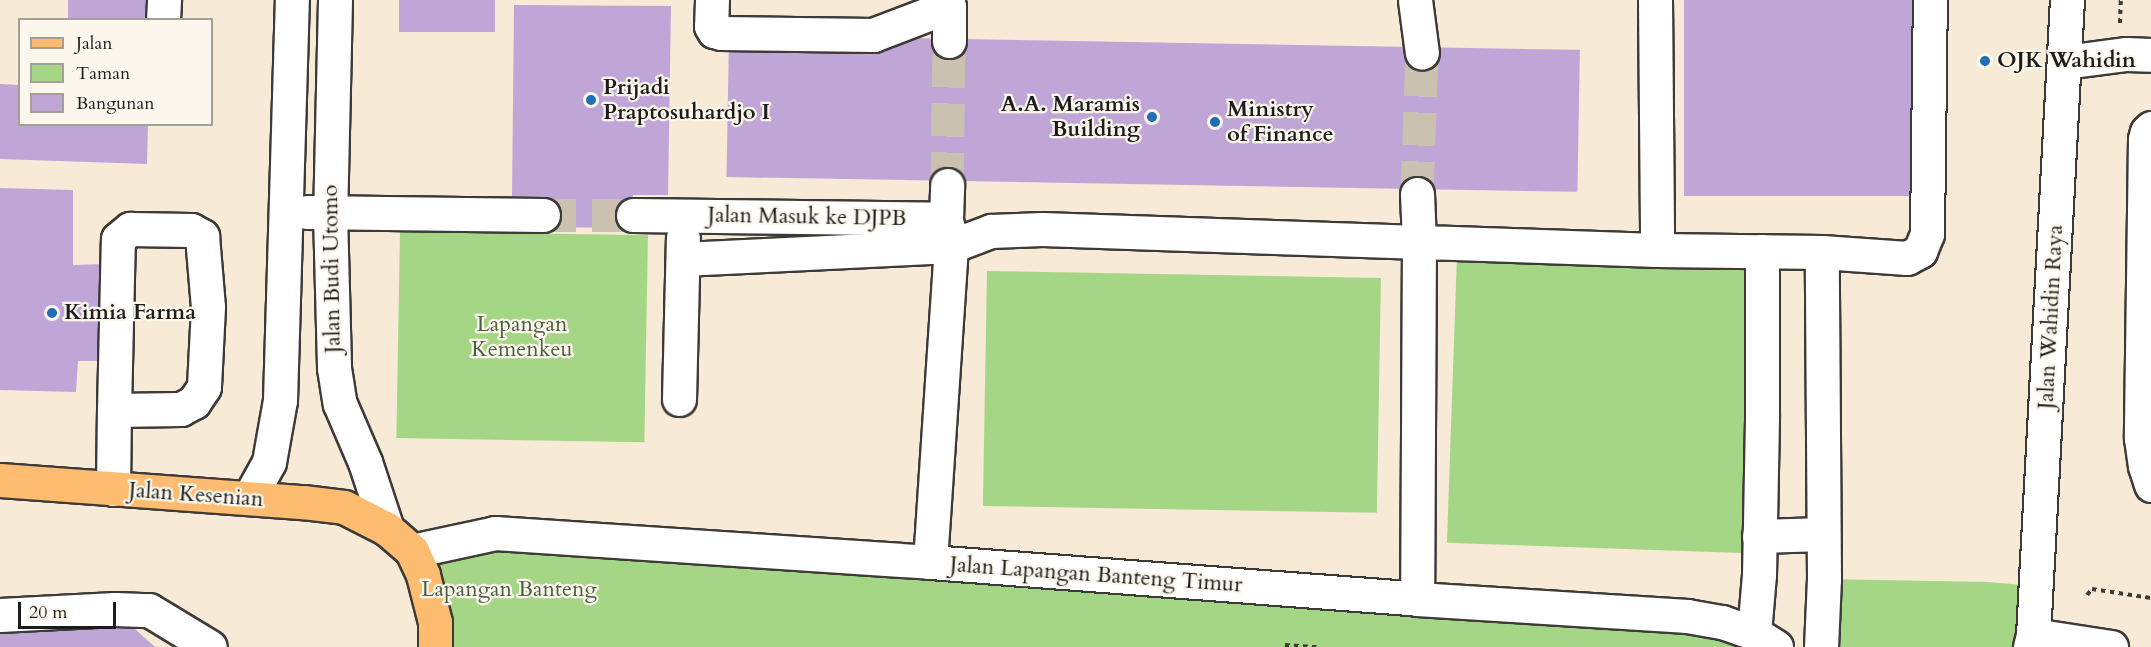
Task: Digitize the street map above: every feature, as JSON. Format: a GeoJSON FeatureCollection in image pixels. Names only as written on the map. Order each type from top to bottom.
{"type":"FeatureCollection","features":[{"type":"Feature","properties":{"kind":"main road","name":"Jalan Kesenian"},"geometry":{"type":"LineString","coordinates":[[0,480],[344,507],[387,529],[412,551]]}},
{"type":"Feature","properties":{"kind":"main road"},"geometry":{"type":"LineString","coordinates":[[412,551],[423,575],[435,622],[435,647]]}},
{"type":"Feature","properties":{"kind":"street"},"geometry":{"type":"LineString","coordinates":[[163,18],[164,0]]}},
{"type":"Feature","properties":{"kind":"street","name":"Jalan Budi Utomo"},"geometry":{"type":"LineString","coordinates":[[249,498],[268,462],[280,400],[291,0]]}},
{"type":"Feature","properties":{"kind":"street","name":"Jalan Budi Utomo"},"geometry":{"type":"LineString","coordinates":[[335,0],[330,213],[334,368],[340,404],[365,462],[387,529]]}},
{"type":"Feature","properties":{"kind":"street"},"geometry":{"type":"LineString","coordinates":[[712,0],[711,26],[714,31],[721,33],[873,35],[949,3],[949,41]]}},
{"type":"Feature","properties":{"kind":"street"},"geometry":{"type":"LineString","coordinates":[[1415,0],[1422,53]]}},
{"type":"Feature","properties":{"kind":"street"},"geometry":{"type":"LineString","coordinates":[[1655,0],[1657,250]]}},
{"type":"Feature","properties":{"kind":"street"},"geometry":{"type":"LineString","coordinates":[[683,259],[949,233],[1042,229],[1657,250],[1822,252],[1907,258],[1920,251],[1925,243],[1930,0]]}},
{"type":"Feature","properties":{"kind":"street","name":"Jalan Wahidin Raya"},"geometry":{"type":"LineString","coordinates":[[2032,641],[2066,62],[2067,0]]}},
{"type":"Feature","properties":{"kind":"street"},"geometry":{"type":"LineString","coordinates":[[2066,62],[2126,54],[2151,55]]}},
{"type":"Feature","properties":{"kind":"street"},"geometry":{"type":"LineString","coordinates":[[2151,129],[2146,132],[2145,140],[2141,438],[2145,466],[2151,485]]}},
{"type":"Feature","properties":{"kind":"street"},"geometry":{"type":"LineString","coordinates":[[930,562],[949,233],[947,185]]}},
{"type":"Feature","properties":{"kind":"street"},"geometry":{"type":"LineString","coordinates":[[1417,194],[1419,242],[1417,599]]}},
{"type":"Feature","properties":{"kind":"street"},"geometry":{"type":"LineString","coordinates":[[286,211],[543,215]]}},
{"type":"Feature","properties":{"kind":"street","name":"Jalan Masuk ke DJPB"},"geometry":{"type":"LineString","coordinates":[[633,215],[684,215],[949,233]]}},
{"type":"Feature","properties":{"kind":"street"},"geometry":{"type":"LineString","coordinates":[[679,399],[684,215]]}},
{"type":"Feature","properties":{"kind":"street"},"geometry":{"type":"LineString","coordinates":[[113,489],[114,410],[118,239],[130,229],[191,230],[202,236],[208,307],[204,387],[194,402],[181,409],[114,410]]}},
{"type":"Feature","properties":{"kind":"street"},"geometry":{"type":"LineString","coordinates":[[1762,250],[1759,536],[1765,640]]}},
{"type":"Feature","properties":{"kind":"street"},"geometry":{"type":"LineString","coordinates":[[1821,647],[1822,252]]}},
{"type":"Feature","properties":{"kind":"street","name":"Jalan Lapangan Banteng Timur"},"geometry":{"type":"LineString","coordinates":[[412,551],[495,533],[1687,616],[1722,622],[1765,640]]}},
{"type":"Feature","properties":{"kind":"street"},"geometry":{"type":"LineString","coordinates":[[1759,536],[1823,534]]}},
{"type":"Feature","properties":{"kind":"street"},"geometry":{"type":"LineString","coordinates":[[0,615],[115,609],[149,610],[210,647]]}},
{"type":"Feature","properties":{"kind":"street"},"geometry":{"type":"LineString","coordinates":[[2032,641],[2111,647]]}},
{"type":"Feature","properties":{"kind":"path"},"geometry":{"type":"LineString","coordinates":[[2120,26],[2121,0]]}},
{"type":"Feature","properties":{"kind":"path"},"geometry":{"type":"LineString","coordinates":[[2087,595],[2092,589],[2151,598]]}},
{"type":"Feature","properties":{"kind":"path"},"geometry":{"type":"LineString","coordinates":[[1286,645],[1317,647]]}},
{"type":"Feature","properties":{"kind":"green space","name":"Lapangan Kemenkeu"},"geometry":{"type":"Polygon","coordinates":[[[400,231],[648,235],[644,442],[396,438],[400,231]]]}},
{"type":"Feature","properties":{"kind":"green space"},"geometry":{"type":"Polygon","coordinates":[[[1457,255],[1752,265],[1742,553],[1447,543],[1457,255]]]}},
{"type":"Feature","properties":{"kind":"green space"},"geometry":{"type":"Polygon","coordinates":[[[987,271],[1381,278],[1377,513],[983,506],[987,271]]]}},
{"type":"Feature","properties":{"kind":"green space","name":"Lapangan Banteng"},"geometry":{"type":"Polygon","coordinates":[[[457,539],[1722,622],[1776,647],[435,647],[423,575],[457,539]]]}},
{"type":"Feature","properties":{"kind":"green space"},"geometry":{"type":"Polygon","coordinates":[[[1824,579],[1988,582],[2035,586],[2023,647],[1821,647],[1824,579]]]}},
{"type":"Feature","properties":{"kind":"building"},"geometry":{"type":"Polygon","coordinates":[[[68,0],[153,0],[153,18],[68,18],[68,0]]]}},
{"type":"Feature","properties":{"kind":"building"},"geometry":{"type":"Polygon","coordinates":[[[399,0],[495,0],[495,32],[399,32],[399,0]]]}},
{"type":"Feature","properties":{"kind":"building"},"geometry":{"type":"Polygon","coordinates":[[[1684,0],[1920,0],[1920,196],[1684,196],[1684,0]]]}},
{"type":"Feature","properties":{"kind":"building","name":"Prijadi Praptosuhardjo I"},"geometry":{"type":"Polygon","coordinates":[[[514,5],[671,6],[668,195],[633,195],[632,228],[542,227],[543,197],[512,196],[514,5]]]}},
{"type":"Feature","properties":{"kind":"building","name":"A.A. Maramis Building"},"geometry":{"type":"Polygon","coordinates":[[[729,35],[1580,50],[1577,192],[727,177],[729,35]]]}},
{"type":"Feature","properties":{"kind":"building"},"geometry":{"type":"Polygon","coordinates":[[[0,84],[18,85],[18,126],[148,126],[147,164],[0,159],[0,84]]]}},
{"type":"Feature","properties":{"kind":"building","name":"Kimia Farma"},"geometry":{"type":"Polygon","coordinates":[[[0,188],[73,190],[73,265],[106,264],[104,361],[78,361],[76,392],[0,390],[0,188]]]}},
{"type":"Feature","properties":{"kind":"building"},"geometry":{"type":"Polygon","coordinates":[[[125,620],[155,647],[0,647],[0,625],[125,620]]]}},
{"type":"Feature","properties":{"kind":"tunnel"},"geometry":{"type":"LineString","coordinates":[[947,185],[949,41]]}},
{"type":"Feature","properties":{"kind":"tunnel"},"geometry":{"type":"LineString","coordinates":[[1417,194],[1422,53]]}},
{"type":"Feature","properties":{"kind":"tunnel"},"geometry":{"type":"LineString","coordinates":[[543,215],[633,215]]}},
{"type":"Feature","properties":{"kind":"place","name":"OJK Wahidin"},"geometry":{"type":"Point","coordinates":[1985,61]}},
{"type":"Feature","properties":{"kind":"place","name":"Prijadi Praptosuhardjo I"},"geometry":{"type":"Point","coordinates":[591,100]}},
{"type":"Feature","properties":{"kind":"place","name":"A.A. Maramis Building"},"geometry":{"type":"Point","coordinates":[1152,117]}},
{"type":"Feature","properties":{"kind":"place","name":"Ministry of Finance"},"geometry":{"type":"Point","coordinates":[1215,122]}},
{"type":"Feature","properties":{"kind":"place","name":"Kimia Farma"},"geometry":{"type":"Point","coordinates":[52,313]}}]}
